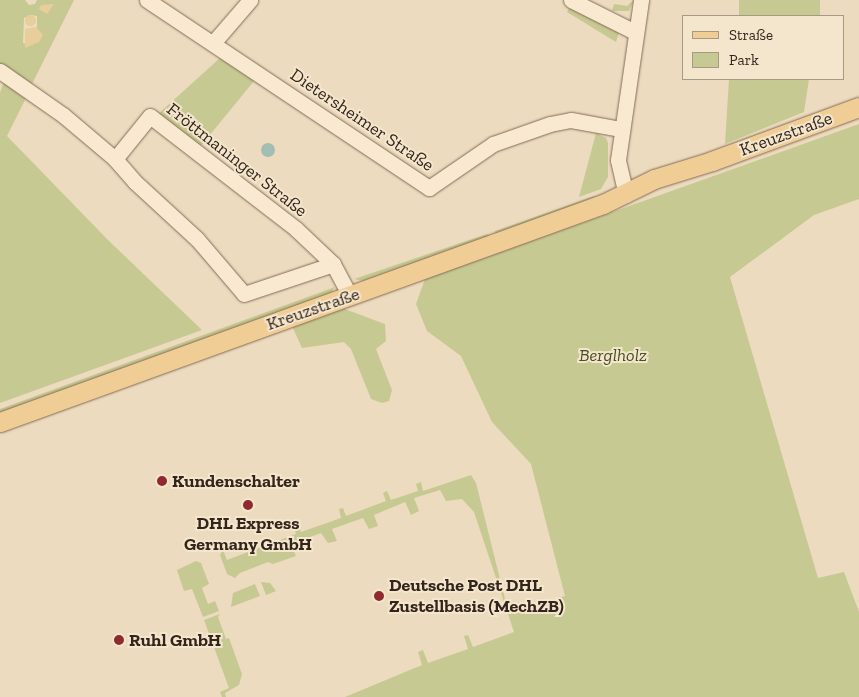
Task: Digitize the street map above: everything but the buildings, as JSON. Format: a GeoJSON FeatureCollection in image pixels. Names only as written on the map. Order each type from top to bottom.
{"type":"FeatureCollection","features":[{"type":"Feature","properties":{"kind":"main road","name":"Kreuzstraße"},"geometry":{"type":"LineString","coordinates":[[0,422],[626,195],[658,190],[712,161],[859,107]]}},
{"type":"Feature","properties":{"kind":"street","name":"Dietersheimer Straße"},"geometry":{"type":"LineString","coordinates":[[147,0],[429,188],[492,144],[550,124],[571,120],[622,129]]}},
{"type":"Feature","properties":{"kind":"street"},"geometry":{"type":"LineString","coordinates":[[213,43],[250,0]]}},
{"type":"Feature","properties":{"kind":"street"},"geometry":{"type":"LineString","coordinates":[[571,0],[635,32]]}},
{"type":"Feature","properties":{"kind":"street"},"geometry":{"type":"LineString","coordinates":[[626,195],[618,160],[641,0]]}},
{"type":"Feature","properties":{"kind":"street"},"geometry":{"type":"LineString","coordinates":[[0,71],[63,115],[115,159],[135,182],[197,239],[244,294],[333,264]]}},
{"type":"Feature","properties":{"kind":"street","name":"Fröttmaninger Straße"},"geometry":{"type":"LineString","coordinates":[[115,159],[150,116],[296,229],[333,264],[350,296]]}},
{"type":"Feature","properties":{"kind":"green space"},"geometry":{"type":"Polygon","coordinates":[[[0,0],[25,0],[29,5],[35,4],[37,0],[74,0],[30,88],[0,66],[0,0]],[[31,15],[24,18],[23,43],[29,45],[37,42],[37,16],[31,15]]]}},
{"type":"Feature","properties":{"kind":"green space"},"geometry":{"type":"Polygon","coordinates":[[[634,0],[629,11],[612,11],[614,4],[627,6],[634,0]]]}},
{"type":"Feature","properties":{"kind":"green space"},"geometry":{"type":"Polygon","coordinates":[[[739,0],[820,0],[820,15],[739,15],[739,0]]]}},
{"type":"Feature","properties":{"kind":"green space"},"geometry":{"type":"Polygon","coordinates":[[[569,8],[619,32],[616,42],[567,12],[569,8]]]}},
{"type":"Feature","properties":{"kind":"green space"},"geometry":{"type":"Polygon","coordinates":[[[220,58],[254,81],[200,147],[157,115],[220,58]]]}},
{"type":"Feature","properties":{"kind":"green space"},"geometry":{"type":"Polygon","coordinates":[[[729,80],[809,80],[804,112],[725,144],[729,80]]]}},
{"type":"Feature","properties":{"kind":"green space"},"geometry":{"type":"Polygon","coordinates":[[[4,81],[27,96],[7,136],[108,240],[202,330],[0,403],[0,93],[4,81]]]}},
{"type":"Feature","properties":{"kind":"green space","name":"Berglholz"},"geometry":{"type":"Polygon","coordinates":[[[859,124],[859,199],[814,215],[730,277],[818,578],[844,572],[859,612],[859,697],[345,697],[422,665],[418,652],[423,650],[428,663],[468,649],[464,636],[468,635],[473,647],[514,632],[474,512],[462,499],[446,501],[440,490],[414,498],[419,511],[411,515],[405,502],[374,515],[378,526],[369,529],[363,518],[332,529],[337,541],[328,543],[321,533],[291,544],[296,556],[273,564],[268,562],[240,573],[235,578],[227,574],[220,555],[223,550],[227,560],[296,534],[293,526],[298,524],[301,532],[341,518],[339,509],[343,508],[346,516],[386,501],[383,493],[387,491],[391,500],[418,491],[416,484],[421,482],[423,491],[471,475],[476,483],[508,611],[565,596],[531,464],[492,422],[461,356],[427,331],[416,304],[425,279],[859,124]]]}},
{"type":"Feature","properties":{"kind":"green space"},"geometry":{"type":"Polygon","coordinates":[[[596,133],[606,138],[608,143],[608,177],[601,189],[579,197],[596,133]]]}},
{"type":"Feature","properties":{"kind":"green space"},"geometry":{"type":"Polygon","coordinates":[[[595,197],[495,234],[495,231],[595,197]]]}},
{"type":"Feature","properties":{"kind":"green space"},"geometry":{"type":"Polygon","coordinates":[[[487,234],[489,236],[363,281],[354,279],[487,234]]]}},
{"type":"Feature","properties":{"kind":"green space"},"geometry":{"type":"Polygon","coordinates":[[[335,287],[330,294],[0,415],[0,409],[335,287]]]}},
{"type":"Feature","properties":{"kind":"green space"},"geometry":{"type":"Polygon","coordinates":[[[342,308],[385,324],[386,341],[376,349],[392,390],[389,401],[382,403],[371,399],[351,349],[344,342],[302,348],[292,326],[342,308]]]}},
{"type":"Feature","properties":{"kind":"green space"},"geometry":{"type":"Polygon","coordinates":[[[196,561],[201,563],[209,584],[202,588],[208,604],[215,601],[219,611],[203,617],[192,589],[184,591],[177,570],[196,561]]]}},
{"type":"Feature","properties":{"kind":"green space"},"geometry":{"type":"Polygon","coordinates":[[[261,582],[270,583],[276,591],[266,595],[261,582]]]}},
{"type":"Feature","properties":{"kind":"green space"},"geometry":{"type":"Polygon","coordinates":[[[255,584],[260,596],[231,607],[233,593],[255,584]]]}},
{"type":"Feature","properties":{"kind":"green space"},"geometry":{"type":"Polygon","coordinates":[[[220,614],[218,617],[226,639],[229,638],[242,674],[239,685],[225,693],[226,697],[222,697],[220,692],[229,688],[204,620],[220,614]]]}},
{"type":"Feature","properties":{"kind":"sand"},"geometry":{"type":"Polygon","coordinates":[[[54,4],[47,14],[39,9],[41,5],[54,4]]]}},
{"type":"Feature","properties":{"kind":"sand"},"geometry":{"type":"Polygon","coordinates":[[[30,14],[36,20],[30,26],[24,20],[30,14]]]}},
{"type":"Feature","properties":{"kind":"sand"},"geometry":{"type":"Polygon","coordinates":[[[36,27],[43,35],[39,42],[25,48],[25,29],[36,27]]]}},
{"type":"Feature","properties":{"kind":"shaded area"},"geometry":{"type":"Polygon","coordinates":[[[265,143],[271,143],[275,150],[271,157],[265,157],[261,153],[261,147],[265,143]]]}},
{"type":"Feature","properties":{"kind":"place","name":"Kundenschalter"},"geometry":{"type":"Point","coordinates":[162,481]}},
{"type":"Feature","properties":{"kind":"place","name":"DHL Express Germany GmbH"},"geometry":{"type":"Point","coordinates":[248,505]}},
{"type":"Feature","properties":{"kind":"place","name":"Deutsche Post DHL Zustellbasis (MechZB)"},"geometry":{"type":"Point","coordinates":[379,596]}},
{"type":"Feature","properties":{"kind":"place","name":"Ruhl GmbH"},"geometry":{"type":"Point","coordinates":[119,640]}}]}
